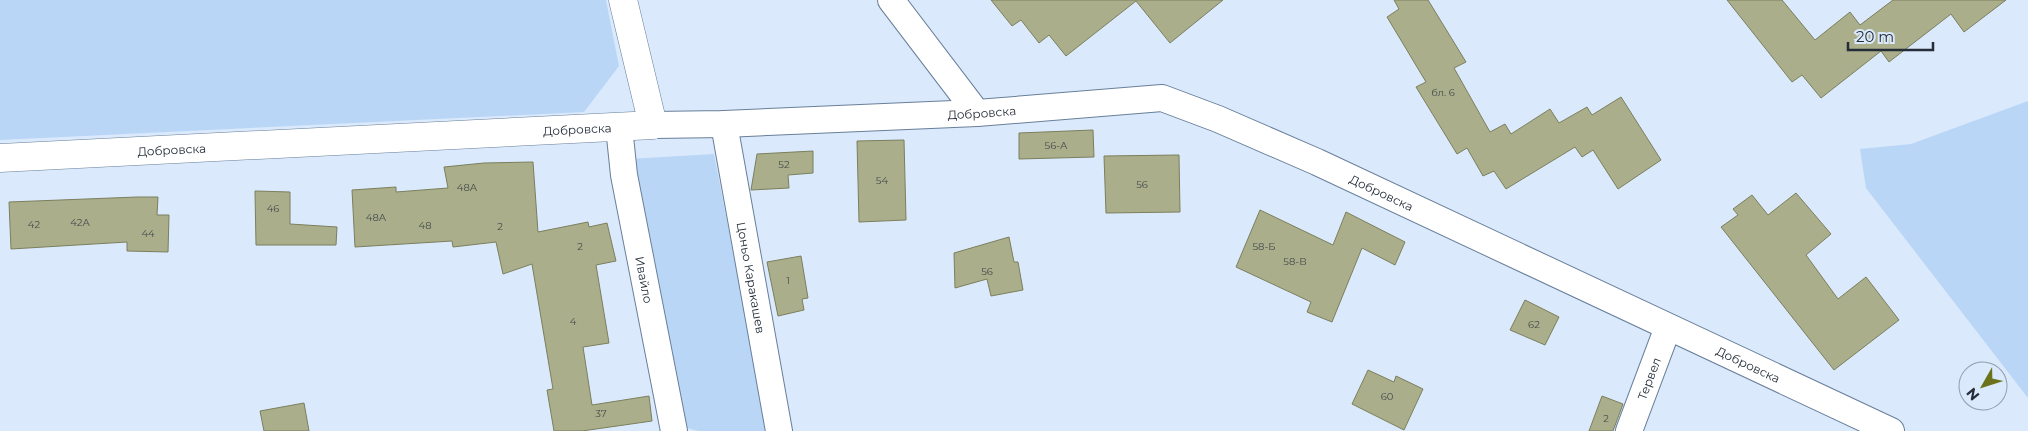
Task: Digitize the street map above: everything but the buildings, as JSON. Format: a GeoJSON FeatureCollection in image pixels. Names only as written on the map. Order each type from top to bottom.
{"type":"FeatureCollection","features":[{"type":"Feature","properties":{"kind":"street"},"geometry":{"type":"LineString","coordinates":[[623,0],[652,125]]}},
{"type":"Feature","properties":{"kind":"street"},"geometry":{"type":"LineString","coordinates":[[891,0],[977,112]]}},
{"type":"Feature","properties":{"kind":"street","name":"Добровска"},"geometry":{"type":"LineString","coordinates":[[0,158],[620,126],[724,124],[977,112],[1162,98],[1218,119],[1318,162],[1891,431]]}},
{"type":"Feature","properties":{"kind":"street","name":"Цоньо Каракашев"},"geometry":{"type":"LineString","coordinates":[[724,124],[779,431]]}},
{"type":"Feature","properties":{"kind":"street","name":"Ивайло"},"geometry":{"type":"LineString","coordinates":[[620,126],[624,175],[674,431]]}},
{"type":"Feature","properties":{"kind":"street","name":"Тервел"},"geometry":{"type":"LineString","coordinates":[[1629,431],[1668,327]]}},
{"type":"Feature","properties":{"kind":"shaded area"},"geometry":{"type":"Polygon","coordinates":[[[0,0],[606,0],[619,66],[584,112],[0,140],[0,0]]]}},
{"type":"Feature","properties":{"kind":"shaded area"},"geometry":{"type":"Polygon","coordinates":[[[2028,101],[2028,398],[2008,372],[2008,361],[1999,361],[1866,188],[1860,149],[1911,144],[2028,101]]]}},
{"type":"Feature","properties":{"kind":"shaded area"},"geometry":{"type":"Polygon","coordinates":[[[714,154],[768,431],[698,431],[684,427],[629,159],[714,154]]]}}]}
